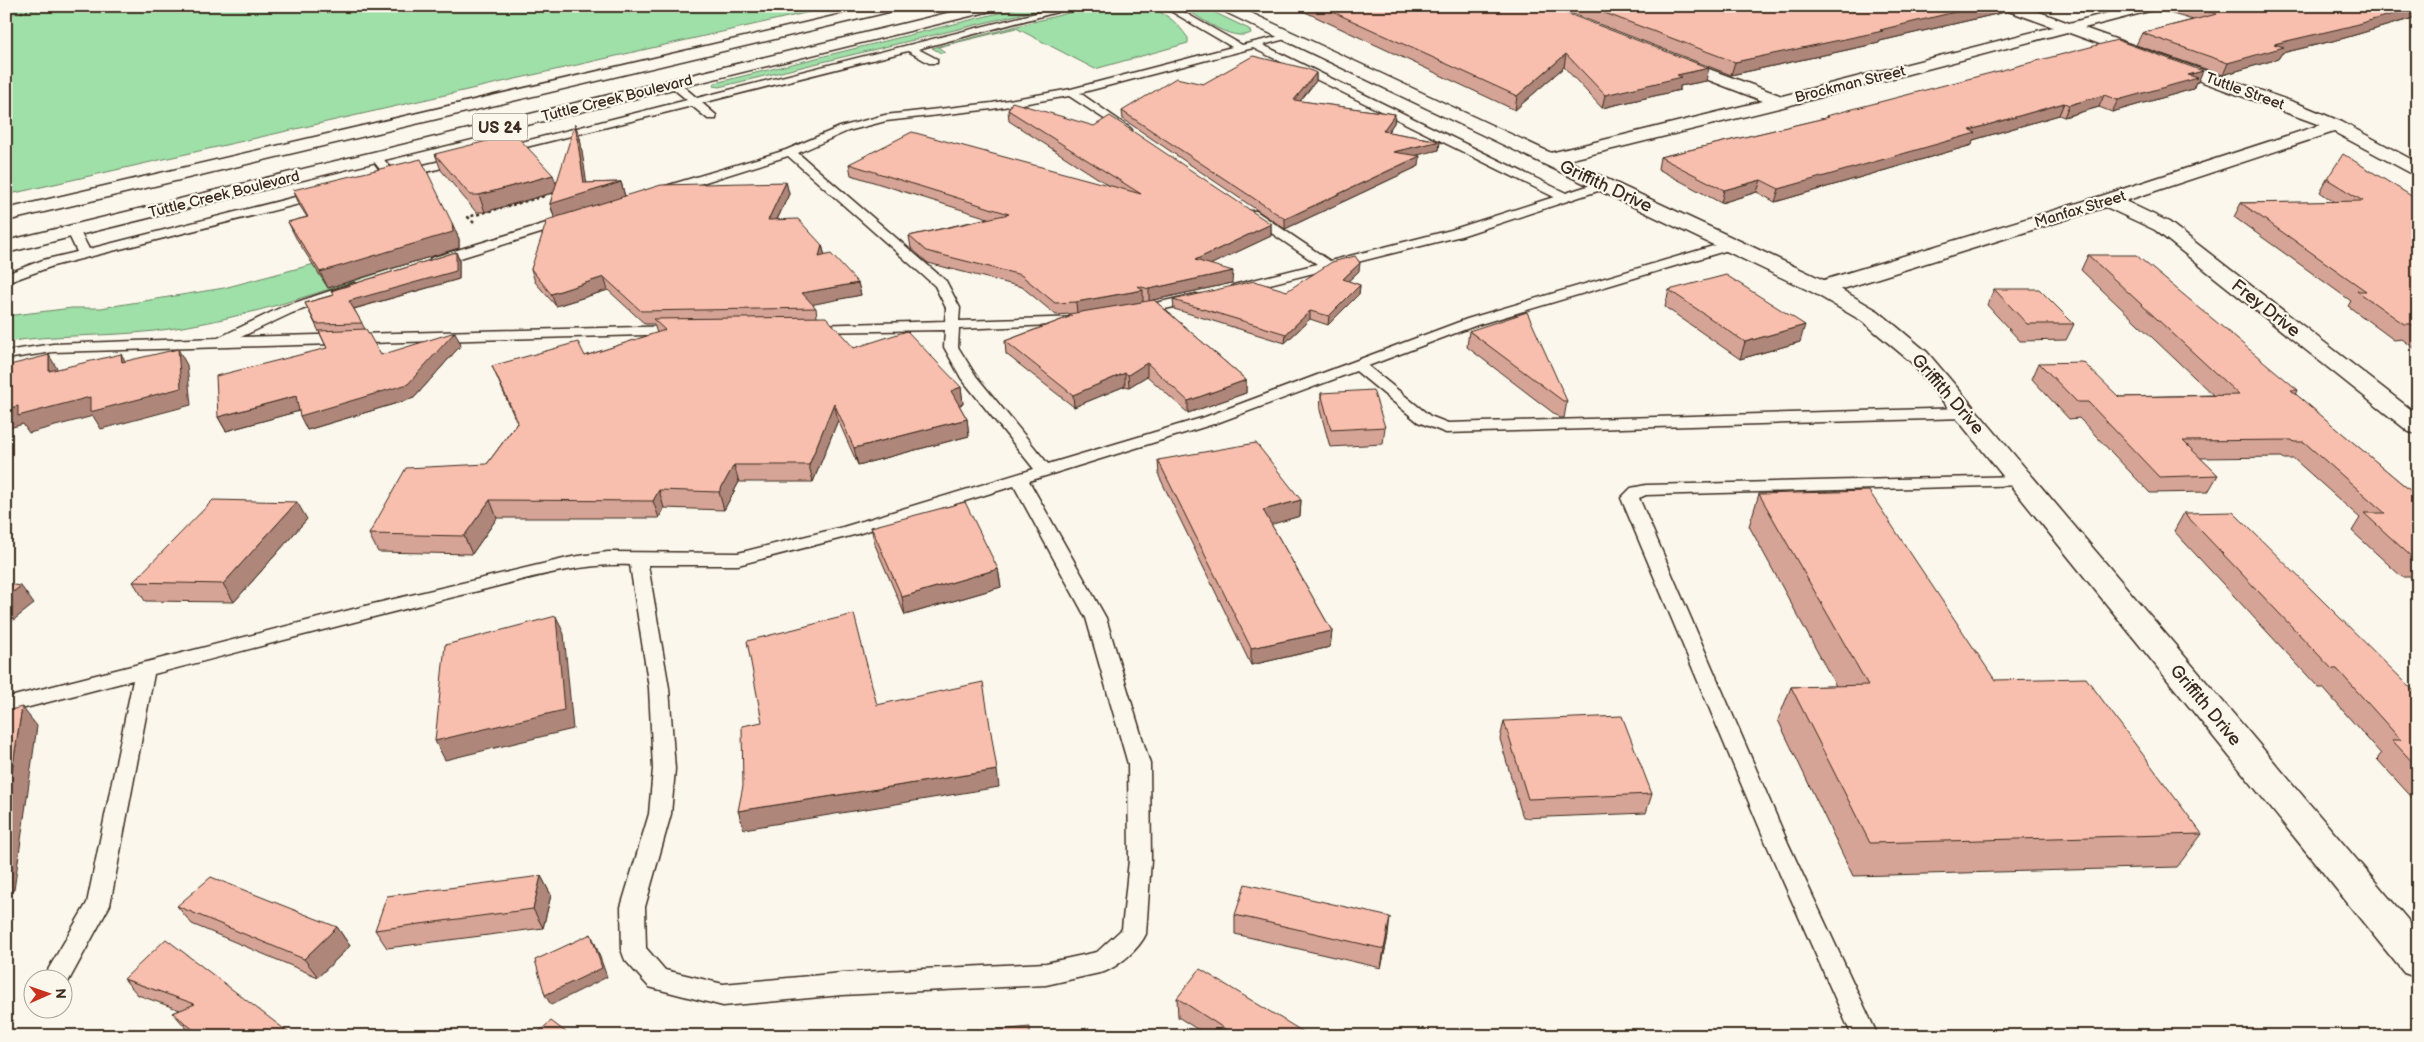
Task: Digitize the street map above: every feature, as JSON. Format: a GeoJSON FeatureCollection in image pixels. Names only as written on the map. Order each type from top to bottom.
{"type":"FeatureCollection","features":[{"type":"Feature","properties":{"kind":"main road","name":"Tuttle Creek Boulevard"},"geometry":{"type":"LineString","coordinates":[[6,215],[897,6]]}},
{"type":"Feature","properties":{"kind":"main road","name":"Tuttle Creek Boulevard"},"geometry":{"type":"LineString","coordinates":[[6,247],[995,6]]}},
{"type":"Feature","properties":{"kind":"main road","name":"Griffith Drive"},"geometry":{"type":"LineString","coordinates":[[1224,6],[1822,288],[1870,316],[1920,357],[2418,961]]}},
{"type":"Feature","properties":{"kind":"main road","name":"Tuttle Street"},"geometry":{"type":"LineString","coordinates":[[2008,6],[2293,108],[2336,126],[2418,171]]}},
{"type":"Feature","properties":{"kind":"main road","name":"Brockman Street"},"geometry":{"type":"LineString","coordinates":[[1548,159],[1781,102],[2152,6]]}},
{"type":"Feature","properties":{"kind":"main road"},"geometry":{"type":"LineString","coordinates":[[1657,54],[1781,102]]}},
{"type":"Feature","properties":{"kind":"main road","name":"Manfax Street"},"geometry":{"type":"LineString","coordinates":[[1822,288],[2108,200],[2336,126]]}},
{"type":"Feature","properties":{"kind":"main road","name":"Frey Drive"},"geometry":{"type":"LineString","coordinates":[[2108,200],[2162,226],[2418,427]]}},
{"type":"Feature","properties":{"kind":"lane"},"geometry":{"type":"LineString","coordinates":[[376,157],[388,178],[1076,6]]}},
{"type":"Feature","properties":{"kind":"lane"},"geometry":{"type":"LineString","coordinates":[[1166,6],[1239,47]]}},
{"type":"Feature","properties":{"kind":"lane"},"geometry":{"type":"LineString","coordinates":[[655,194],[790,152],[844,129],[885,118],[992,106],[1071,92],[1286,36]]}},
{"type":"Feature","properties":{"kind":"lane"},"geometry":{"type":"LineString","coordinates":[[1253,44],[1564,197]]}},
{"type":"Feature","properties":{"kind":"lane"},"geometry":{"type":"LineString","coordinates":[[910,48],[934,62]]}},
{"type":"Feature","properties":{"kind":"lane"},"geometry":{"type":"LineString","coordinates":[[674,84],[712,117]]}},
{"type":"Feature","properties":{"kind":"lane"},"geometry":{"type":"LineString","coordinates":[[1071,92],[1137,137]]}},
{"type":"Feature","properties":{"kind":"lane"},"geometry":{"type":"LineString","coordinates":[[790,152],[941,284],[953,308],[951,347],[969,378],[1045,471]]}},
{"type":"Feature","properties":{"kind":"lane"},"geometry":{"type":"LineString","coordinates":[[1123,314],[1217,293],[1456,233],[1603,185]]}},
{"type":"Feature","properties":{"kind":"lane"},"geometry":{"type":"LineString","coordinates":[[6,279],[48,263],[328,193]]}},
{"type":"Feature","properties":{"kind":"lane"},"geometry":{"type":"LineString","coordinates":[[1245,209],[1327,265]]}},
{"type":"Feature","properties":{"kind":"lane"},"geometry":{"type":"LineString","coordinates":[[426,264],[574,219]]}},
{"type":"Feature","properties":{"kind":"lane"},"geometry":{"type":"LineString","coordinates":[[73,231],[85,254]]}},
{"type":"Feature","properties":{"kind":"lane"},"geometry":{"type":"LineString","coordinates":[[6,706],[373,610],[572,563],[608,558],[738,559],[848,531],[1211,420],[1472,322],[1730,245]]}},
{"type":"Feature","properties":{"kind":"lane"},"geometry":{"type":"LineString","coordinates":[[221,342],[257,321],[313,299],[370,282]]}},
{"type":"Feature","properties":{"kind":"lane"},"geometry":{"type":"LineString","coordinates":[[799,329],[1042,323],[1095,318]]}},
{"type":"Feature","properties":{"kind":"lane"},"geometry":{"type":"LineString","coordinates":[[6,355],[53,348],[692,330]]}},
{"type":"Feature","properties":{"kind":"lane"},"geometry":{"type":"LineString","coordinates":[[1358,365],[1424,419],[1446,428],[1965,413]]}},
{"type":"Feature","properties":{"kind":"lane"},"geometry":{"type":"LineString","coordinates":[[638,559],[659,688],[664,769],[660,814],[633,907],[634,952],[658,979],[723,995],[842,984],[1046,974],[1104,961],[1134,934],[1140,860],[1139,764],[1096,618],[1019,479]]}},
{"type":"Feature","properties":{"kind":"lane"},"geometry":{"type":"LineString","coordinates":[[1864,1036],[1777,842],[1630,498],[1633,494],[1640,491],[1653,490],[2022,481]]}},
{"type":"Feature","properties":{"kind":"lane"},"geometry":{"type":"LineString","coordinates":[[61,970],[98,905],[145,669]]}},
{"type":"Feature","properties":{"kind":"path"},"geometry":{"type":"LineString","coordinates":[[6,14],[55,6]]}},
{"type":"Feature","properties":{"kind":"path"},"geometry":{"type":"LineString","coordinates":[[469,218],[545,196],[539,190]]}},
{"type":"Feature","properties":{"kind":"green space"},"geometry":{"type":"Polygon","coordinates":[[[6,6],[836,6],[6,195],[6,6]]]}},
{"type":"Feature","properties":{"kind":"green space"},"geometry":{"type":"Polygon","coordinates":[[[1027,6],[1054,6],[719,87],[713,86],[715,83],[1027,6]]]}},
{"type":"Feature","properties":{"kind":"green space"},"geometry":{"type":"Polygon","coordinates":[[[1095,6],[1136,6],[1158,11],[1178,26],[1188,38],[1188,43],[1095,69],[1016,28],[938,47],[945,52],[941,53],[932,48],[1095,6]]]}},
{"type":"Feature","properties":{"kind":"green space"},"geometry":{"type":"Polygon","coordinates":[[[1181,6],[1201,6],[1249,29],[1251,33],[1243,35],[1225,31],[1206,22],[1181,6]]]}},
{"type":"Feature","properties":{"kind":"green space"},"geometry":{"type":"Polygon","coordinates":[[[352,254],[436,255],[261,310],[190,326],[136,333],[24,339],[6,342],[6,316],[72,308],[101,308],[224,288],[352,254]]]}},
{"type":"Feature","properties":{"kind":"building"},"geometry":{"type":"Polygon","coordinates":[[[1320,6],[1548,6],[1709,68],[1677,75],[1682,77],[1605,95],[1566,54],[1517,96],[1320,6]]]}},
{"type":"Feature","properties":{"kind":"building"},"geometry":{"type":"Polygon","coordinates":[[[1586,6],[1980,6],[1880,30],[1883,31],[1735,62],[1586,6]]]}},
{"type":"Feature","properties":{"kind":"building"},"geometry":{"type":"Polygon","coordinates":[[[2190,6],[2418,7],[2347,27],[2274,44],[2284,47],[2228,63],[2142,33],[2217,14],[2190,6]]]}},
{"type":"Feature","properties":{"kind":"building"},"geometry":{"type":"Polygon","coordinates":[[[2117,40],[2203,71],[2188,75],[2198,78],[2118,100],[2104,95],[2069,105],[2064,103],[1970,130],[1976,133],[1779,189],[1761,180],[1724,190],[1660,157],[1829,117],[1826,116],[2117,40]]]}},
{"type":"Feature","properties":{"kind":"building"},"geometry":{"type":"Polygon","coordinates":[[[1253,56],[1308,69],[1316,73],[1294,100],[1395,114],[1383,131],[1440,141],[1393,152],[1420,156],[1285,219],[1122,111],[1176,78],[1203,84],[1253,56]]]}},
{"type":"Feature","properties":{"kind":"building"},"geometry":{"type":"Polygon","coordinates":[[[1012,102],[1094,126],[1110,116],[1271,224],[1195,260],[1233,271],[1149,289],[1138,286],[1143,290],[1076,302],[1055,303],[1021,275],[926,251],[909,236],[1009,214],[849,164],[912,132],[1141,194],[1008,110],[1012,102]]]}},
{"type":"Feature","properties":{"kind":"building"},"geometry":{"type":"Polygon","coordinates":[[[575,124],[584,183],[621,182],[550,204],[575,124]]]}},
{"type":"Feature","properties":{"kind":"building"},"geometry":{"type":"Polygon","coordinates":[[[515,134],[553,175],[479,195],[470,195],[435,154],[515,134]]]}},
{"type":"Feature","properties":{"kind":"building"},"geometry":{"type":"Polygon","coordinates":[[[2343,154],[2418,200],[2418,329],[2411,324],[2404,324],[2357,291],[2366,291],[2241,203],[2363,201],[2327,179],[2343,154]]]}},
{"type":"Feature","properties":{"kind":"building"},"geometry":{"type":"Polygon","coordinates":[[[421,159],[452,223],[453,232],[320,272],[288,222],[308,217],[293,190],[421,159]]]}},
{"type":"Feature","properties":{"kind":"building"},"geometry":{"type":"Polygon","coordinates":[[[786,182],[768,220],[798,219],[822,245],[819,257],[831,254],[858,283],[802,293],[816,308],[641,311],[604,277],[551,294],[531,269],[547,220],[661,185],[786,182]]]}},
{"type":"Feature","properties":{"kind":"building"},"geometry":{"type":"Polygon","coordinates":[[[456,252],[456,271],[349,301],[362,323],[316,324],[305,303],[334,295],[331,291],[456,252]]]}},
{"type":"Feature","properties":{"kind":"building"},"geometry":{"type":"Polygon","coordinates":[[[2088,255],[2136,255],[2298,390],[2291,390],[2418,497],[2418,560],[2415,560],[2364,513],[2385,513],[2304,442],[2294,442],[2292,440],[2183,441],[2218,475],[2159,477],[2088,402],[2077,402],[2039,363],[2083,362],[2119,397],[2239,395],[2088,255]]]}},
{"type":"Feature","properties":{"kind":"building"},"geometry":{"type":"Polygon","coordinates":[[[1355,256],[1360,263],[1343,279],[1360,285],[1329,316],[1310,311],[1286,334],[1173,300],[1254,281],[1287,291],[1332,262],[1355,256]]]}},
{"type":"Feature","properties":{"kind":"building"},"geometry":{"type":"Polygon","coordinates":[[[1726,275],[1805,325],[1745,342],[1669,290],[1726,275]]]}},
{"type":"Feature","properties":{"kind":"building"},"geometry":{"type":"Polygon","coordinates":[[[1994,289],[2039,289],[2074,324],[2027,324],[1994,289]]]}},
{"type":"Feature","properties":{"kind":"building"},"geometry":{"type":"Polygon","coordinates":[[[1154,300],[1246,380],[1188,401],[1147,363],[1128,375],[1125,373],[1073,395],[1005,341],[1072,316],[1069,314],[1154,300]]]}},
{"type":"Feature","properties":{"kind":"building"},"geometry":{"type":"Polygon","coordinates":[[[1527,312],[1567,401],[1563,401],[1469,331],[1527,312]]]}},
{"type":"Feature","properties":{"kind":"building"},"geometry":{"type":"Polygon","coordinates":[[[826,317],[854,348],[907,331],[961,387],[951,391],[967,419],[854,448],[834,403],[809,465],[734,465],[719,492],[659,490],[653,501],[490,500],[464,536],[369,534],[406,468],[487,464],[518,422],[492,366],[578,342],[585,356],[665,330],[653,319],[826,317]]]}},
{"type":"Feature","properties":{"kind":"building"},"geometry":{"type":"Polygon","coordinates":[[[366,329],[381,355],[455,332],[408,384],[300,416],[296,396],[218,417],[216,376],[327,348],[319,331],[366,329]]]}},
{"type":"Feature","properties":{"kind":"building"},"geometry":{"type":"Polygon","coordinates":[[[178,349],[181,388],[90,412],[90,397],[18,416],[18,406],[6,409],[6,366],[49,355],[49,371],[121,354],[122,362],[178,349]]]}},
{"type":"Feature","properties":{"kind":"building"},"geometry":{"type":"Polygon","coordinates":[[[1373,390],[1385,427],[1331,430],[1321,393],[1373,390]]]}},
{"type":"Feature","properties":{"kind":"building"},"geometry":{"type":"Polygon","coordinates":[[[1256,443],[1301,500],[1263,510],[1332,631],[1251,648],[1158,460],[1256,443]]]}},
{"type":"Feature","properties":{"kind":"building"},"geometry":{"type":"Polygon","coordinates":[[[1869,491],[1995,680],[2086,678],[2202,834],[1870,843],[1791,687],[1868,685],[1759,494],[1869,491]]]}},
{"type":"Feature","properties":{"kind":"building"},"geometry":{"type":"Polygon","coordinates":[[[213,500],[297,502],[223,584],[133,582],[213,500]]]}},
{"type":"Feature","properties":{"kind":"building"},"geometry":{"type":"Polygon","coordinates":[[[965,502],[998,569],[902,597],[871,527],[965,502]]]}},
{"type":"Feature","properties":{"kind":"building"},"geometry":{"type":"Polygon","coordinates":[[[2233,512],[2418,695],[2418,768],[2392,740],[2401,740],[2337,669],[2332,669],[2184,513],[2233,512]]]}},
{"type":"Feature","properties":{"kind":"building"},"geometry":{"type":"Polygon","coordinates":[[[6,584],[21,586],[6,597],[6,584]]]}},
{"type":"Feature","properties":{"kind":"building"},"geometry":{"type":"Polygon","coordinates":[[[854,614],[877,705],[983,682],[997,770],[738,811],[743,786],[742,726],[762,722],[747,641],[854,614]]]}},
{"type":"Feature","properties":{"kind":"building"},"geometry":{"type":"Polygon","coordinates":[[[556,616],[564,710],[435,741],[445,645],[556,616]]]}},
{"type":"Feature","properties":{"kind":"building"},"geometry":{"type":"Polygon","coordinates":[[[22,707],[6,808],[6,711],[22,707]]]}},
{"type":"Feature","properties":{"kind":"building"},"geometry":{"type":"Polygon","coordinates":[[[1622,716],[1652,794],[1528,799],[1504,721],[1622,716]]]}},
{"type":"Feature","properties":{"kind":"building"},"geometry":{"type":"Polygon","coordinates":[[[541,876],[533,909],[375,930],[387,896],[541,876]]]}},
{"type":"Feature","properties":{"kind":"building"},"geometry":{"type":"Polygon","coordinates":[[[211,877],[337,927],[304,959],[177,906],[211,877]]]}},
{"type":"Feature","properties":{"kind":"building"},"geometry":{"type":"Polygon","coordinates":[[[1245,884],[1390,917],[1384,949],[1235,915],[1245,884]]]}},
{"type":"Feature","properties":{"kind":"building"},"geometry":{"type":"Polygon","coordinates":[[[591,934],[602,968],[545,995],[535,960],[591,934]]]}},
{"type":"Feature","properties":{"kind":"building"},"geometry":{"type":"Polygon","coordinates":[[[166,939],[292,1035],[201,1036],[173,1013],[195,1004],[124,979],[166,939]]]}},
{"type":"Feature","properties":{"kind":"building"},"geometry":{"type":"Polygon","coordinates":[[[1200,969],[1310,1036],[1236,1036],[1177,998],[1200,969]]]}},
{"type":"Feature","properties":{"kind":"building"},"geometry":{"type":"Polygon","coordinates":[[[551,1021],[571,1036],[534,1036],[551,1021]]]}},
{"type":"Feature","properties":{"kind":"building"},"geometry":{"type":"Polygon","coordinates":[[[1030,1027],[1030,1036],[990,1036],[991,1031],[1030,1027]]]}},
{"type":"Feature","properties":{"kind":"building"},"geometry":{"type":"Polygon","coordinates":[[[1123,1029],[1126,1036],[1103,1036],[1123,1029]]]}}]}
